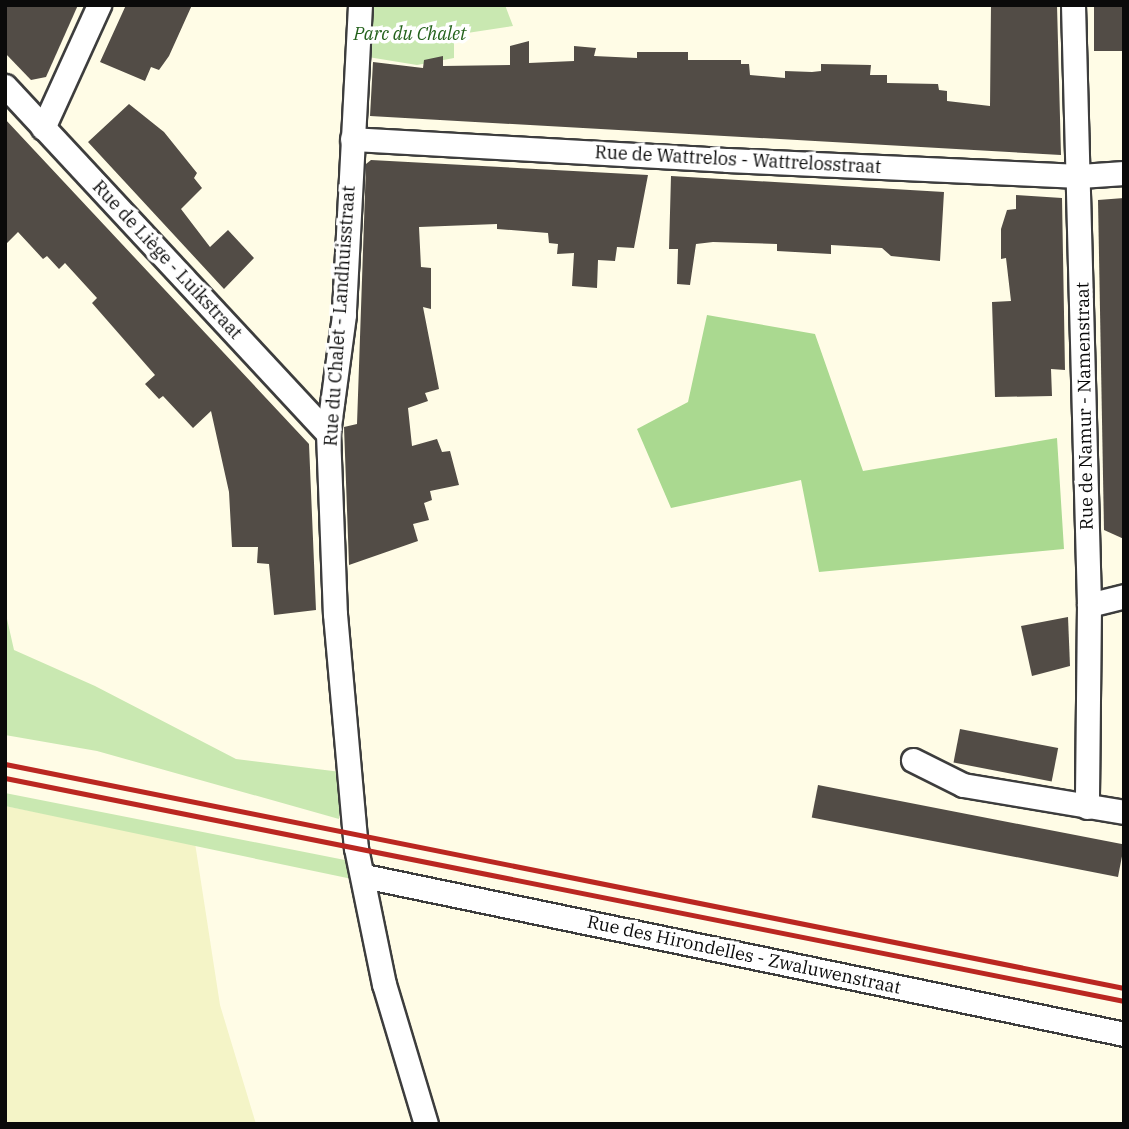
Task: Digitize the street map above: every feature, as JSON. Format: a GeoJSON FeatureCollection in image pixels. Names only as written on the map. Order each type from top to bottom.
{"type":"FeatureCollection","features":[{"type":"Feature","properties":{"kind":"street"},"geometry":{"type":"LineString","coordinates":[[43,128],[99,5]]}},
{"type":"Feature","properties":{"kind":"street","name":"Rue du Chalet - Landhuisstraat"},"geometry":{"type":"LineString","coordinates":[[360,5],[344,315],[328,433],[344,751],[356,848],[364,876],[384,984],[426,1124]]}},
{"type":"Feature","properties":{"kind":"street","name":"Rue de Namur - Namenstraat"},"geometry":{"type":"LineString","coordinates":[[1073,5],[1080,176],[1089,605],[1087,807]]}},
{"type":"Feature","properties":{"kind":"street","name":"Rue de Liège - Luikstraat"},"geometry":{"type":"LineString","coordinates":[[5,86],[328,433]]}},
{"type":"Feature","properties":{"kind":"street","name":"Rue de Wattrelos - Wattrelosstraat"},"geometry":{"type":"LineString","coordinates":[[352,139],[1080,176],[1124,173]]}},
{"type":"Feature","properties":{"kind":"street"},"geometry":{"type":"LineString","coordinates":[[1089,605],[1124,596]]}},
{"type":"Feature","properties":{"kind":"street"},"geometry":{"type":"LineString","coordinates":[[913,760],[963,785],[1124,812]]}},
{"type":"Feature","properties":{"kind":"street","name":"Rue des Hirondelles - Zwaluwenstraat"},"geometry":{"type":"LineString","coordinates":[[364,876],[1124,1034]]}},
{"type":"Feature","properties":{"kind":"green space","name":"Parc du Chalet"},"geometry":{"type":"Polygon","coordinates":[[[370,5],[505,5],[513,26],[454,35],[454,58],[417,65],[368,57],[370,5]]]}},
{"type":"Feature","properties":{"kind":"green space"},"geometry":{"type":"Polygon","coordinates":[[[707,315],[815,334],[863,471],[1057,438],[1064,549],[819,572],[801,480],[671,508],[637,429],[688,402],[707,315]]]}},
{"type":"Feature","properties":{"kind":"green space"},"geometry":{"type":"Polygon","coordinates":[[[5,610],[14,650],[95,686],[236,759],[341,772],[339,819],[97,751],[5,735],[5,610]]]}},
{"type":"Feature","properties":{"kind":"green space"},"geometry":{"type":"Polygon","coordinates":[[[5,793],[350,861],[352,879],[5,806],[5,793]]]}},
{"type":"Feature","properties":{"kind":"green space"},"geometry":{"type":"Polygon","coordinates":[[[5,806],[195,843],[220,1005],[256,1124],[5,1124],[5,806]]]}},
{"type":"Feature","properties":{"kind":"building"},"geometry":{"type":"Polygon","coordinates":[[[5,5],[78,5],[46,77],[31,80],[5,53],[5,5]]]}},
{"type":"Feature","properties":{"kind":"building"},"geometry":{"type":"Polygon","coordinates":[[[126,5],[192,5],[169,56],[159,70],[151,67],[145,81],[100,62],[126,5]]]}},
{"type":"Feature","properties":{"kind":"building"},"geometry":{"type":"Polygon","coordinates":[[[991,5],[1057,5],[1061,155],[370,116],[373,62],[423,68],[424,60],[443,56],[443,66],[510,65],[510,46],[529,41],[529,63],[574,61],[574,46],[596,48],[594,56],[637,58],[637,52],[688,52],[688,60],[741,60],[741,64],[749,64],[750,75],[785,78],[785,71],[821,71],[821,64],[871,65],[870,75],[887,75],[887,83],[938,84],[939,90],[947,91],[947,101],[990,106],[991,5]]]}},
{"type":"Feature","properties":{"kind":"building"},"geometry":{"type":"Polygon","coordinates":[[[1094,5],[1124,5],[1124,51],[1094,51],[1094,5]]]}},
{"type":"Feature","properties":{"kind":"building"},"geometry":{"type":"Polygon","coordinates":[[[129,104],[164,132],[197,173],[194,178],[202,188],[181,209],[210,247],[228,230],[254,258],[224,289],[88,142],[129,104]]]}},
{"type":"Feature","properties":{"kind":"building"},"geometry":{"type":"Polygon","coordinates":[[[5,119],[309,444],[316,610],[274,615],[269,564],[257,563],[258,547],[232,547],[229,492],[211,411],[193,428],[163,396],[159,399],[145,384],[155,375],[92,303],[97,298],[65,263],[59,269],[47,256],[43,259],[18,232],[5,245],[5,119]]]}},
{"type":"Feature","properties":{"kind":"building"},"geometry":{"type":"Polygon","coordinates":[[[371,160],[648,175],[634,248],[617,247],[615,261],[598,260],[597,288],[572,286],[574,253],[557,254],[558,244],[549,243],[548,233],[497,229],[497,224],[419,227],[421,267],[431,268],[431,309],[423,307],[439,389],[425,393],[428,401],[408,408],[412,446],[437,439],[442,452],[450,451],[459,485],[430,491],[432,500],[424,503],[429,520],[413,524],[418,541],[349,565],[344,427],[357,424],[366,164],[371,160]]]}},
{"type":"Feature","properties":{"kind":"building"},"geometry":{"type":"Polygon","coordinates":[[[671,176],[944,192],[940,261],[891,256],[882,248],[831,245],[831,254],[777,251],[777,244],[713,242],[696,244],[690,285],[677,284],[678,249],[669,249],[671,176]]]}},
{"type":"Feature","properties":{"kind":"building"},"geometry":{"type":"Polygon","coordinates":[[[1016,195],[1062,198],[1065,370],[1051,369],[1052,396],[995,397],[992,302],[1011,301],[1006,258],[1001,259],[1001,229],[1007,210],[1016,209],[1016,195]]]}},
{"type":"Feature","properties":{"kind":"building"},"geometry":{"type":"Polygon","coordinates":[[[1124,198],[1124,539],[1104,530],[1098,200],[1124,198]]]}},
{"type":"Feature","properties":{"kind":"building"},"geometry":{"type":"Polygon","coordinates":[[[1068,617],[1070,666],[1032,676],[1021,626],[1068,617]]]}},
{"type":"Feature","properties":{"kind":"building"},"geometry":{"type":"Polygon","coordinates":[[[960,729],[1058,748],[1052,781],[954,762],[960,729]]]}},
{"type":"Feature","properties":{"kind":"building"},"geometry":{"type":"Polygon","coordinates":[[[818,785],[1124,844],[1118,877],[812,817],[818,785]]]}},
{"type":"Feature","properties":{"kind":"railway"},"geometry":{"type":"LineString","coordinates":[[5,764],[1124,988]]}},
{"type":"Feature","properties":{"kind":"railway"},"geometry":{"type":"LineString","coordinates":[[5,778],[1124,1001]]}}]}
